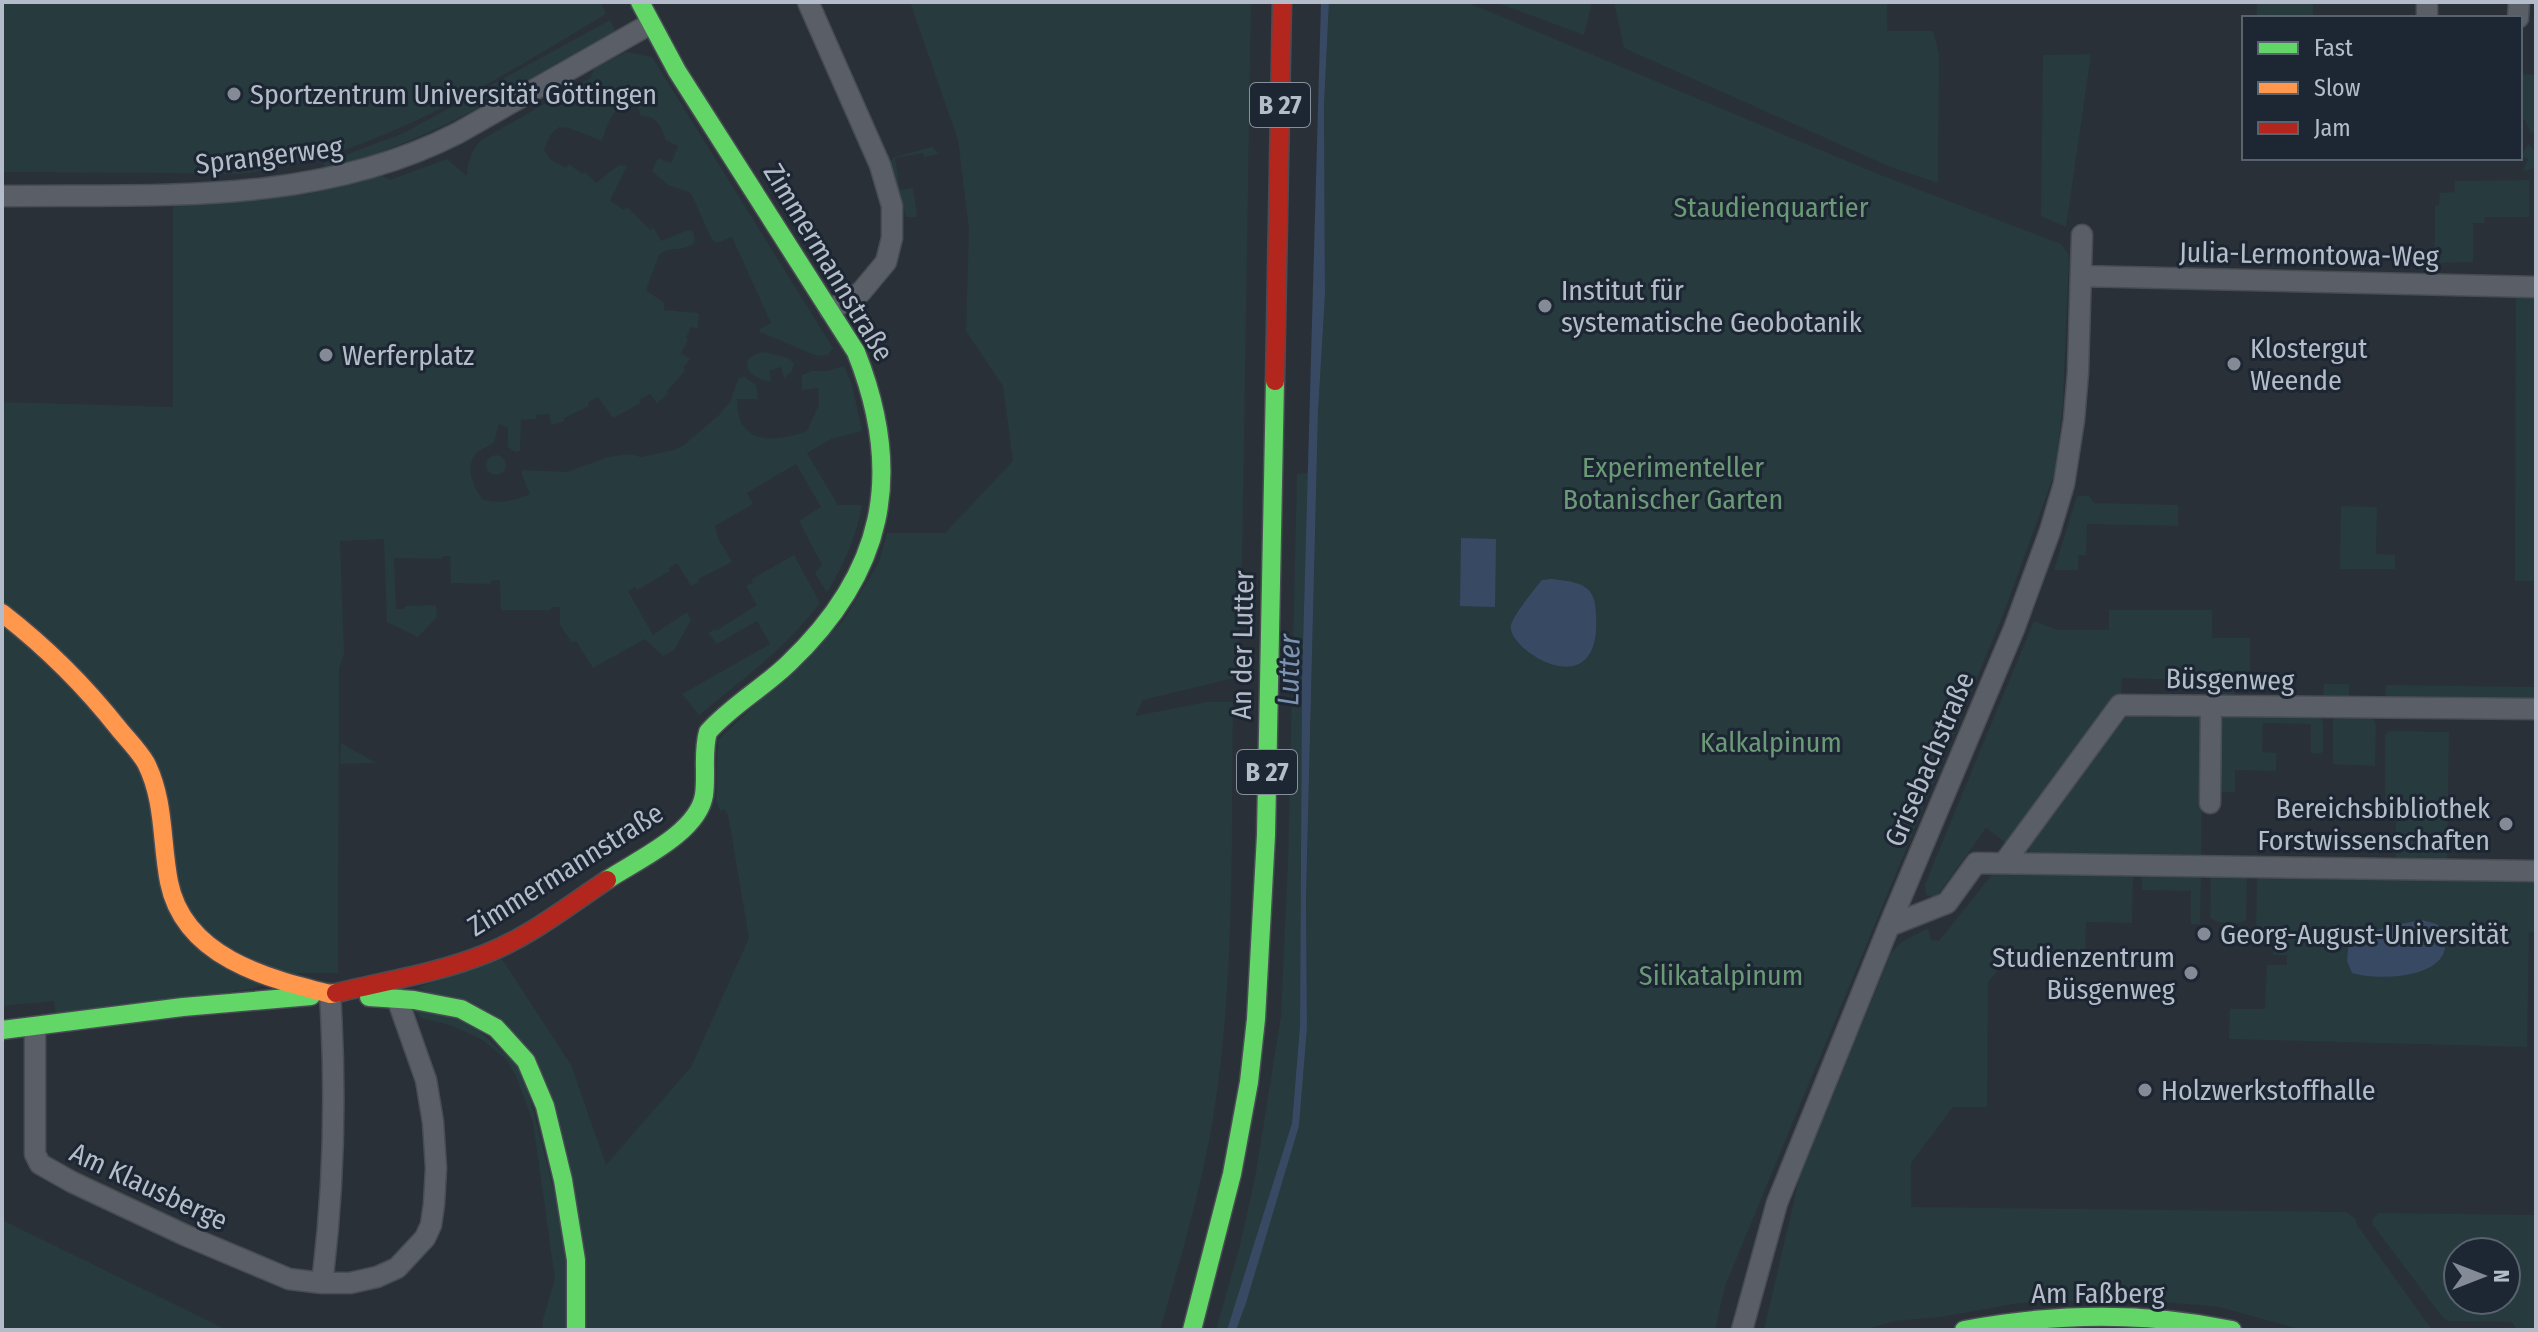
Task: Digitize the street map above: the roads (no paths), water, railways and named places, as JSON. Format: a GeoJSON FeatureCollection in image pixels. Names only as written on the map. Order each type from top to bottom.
{"type":"FeatureCollection","features":[{"type":"Feature","properties":{"kind":"street","name":"Zimmermannstraße"},"geometry":{"type":"LineString","coordinates":[[330,994],[421,975],[489,953],[528,932],[686,828],[696,817],[704,794],[704,750],[708,732],[769,681],[823,628],[859,574],[877,525],[884,455],[878,418],[862,363],[677,71],[640,2]]}},
{"type":"Feature","properties":{"kind":"street"},"geometry":{"type":"LineString","coordinates":[[808,2],[880,165],[892,206],[892,238],[886,262],[861,292],[830,310]]}},
{"type":"Feature","properties":{"kind":"street","name":"An der Lutter"},"geometry":{"type":"LineString","coordinates":[[1192,1330],[1232,1174],[1249,1082],[1256,1019],[1266,820],[1282,2]]}},
{"type":"Feature","properties":{"kind":"street","name":"Sprangerweg"},"geometry":{"type":"LineString","coordinates":[[2,196],[173,195],[249,191],[286,187],[362,171],[427,149],[650,24]]}},
{"type":"Feature","properties":{"kind":"street","name":"Grisebachstraße"},"geometry":{"type":"LineString","coordinates":[[1742,1330],[1777,1203],[2014,629],[2064,484],[2077,386],[2082,235]]}},
{"type":"Feature","properties":{"kind":"street","name":"Julia-Lermontowa-Weg"},"geometry":{"type":"LineString","coordinates":[[2081,276],[2536,287]]}},
{"type":"Feature","properties":{"kind":"street"},"geometry":{"type":"LineString","coordinates":[[2,613],[43,645],[109,716],[145,761],[160,800],[169,883],[178,910],[189,927],[208,946],[231,961],[289,984],[330,994]]}},
{"type":"Feature","properties":{"kind":"street","name":"Büsgenweg"},"geometry":{"type":"LineString","coordinates":[[2004,863],[2120,705],[2536,709]]}},
{"type":"Feature","properties":{"kind":"street"},"geometry":{"type":"LineString","coordinates":[[2210,803],[2211,707]]}},
{"type":"Feature","properties":{"kind":"street"},"geometry":{"type":"LineString","coordinates":[[1889,926],[1947,903],[1976,863],[2536,871]]}},
{"type":"Feature","properties":{"kind":"street"},"geometry":{"type":"LineString","coordinates":[[322,1283],[332,1137],[330,994]]}},
{"type":"Feature","properties":{"kind":"street"},"geometry":{"type":"LineString","coordinates":[[2,1030],[183,1007],[330,994],[446,1005],[479,1017],[514,1045],[526,1061],[545,1106],[563,1180],[576,1260],[576,1330]]}},
{"type":"Feature","properties":{"kind":"street","name":"Am Klausberge"},"geometry":{"type":"LineString","coordinates":[[35,1027],[35,1154],[40,1164],[72,1182],[289,1279],[350,1283],[377,1277],[397,1268],[425,1238],[431,1225],[436,1168],[433,1122],[426,1080],[397,998]]}},
{"type":"Feature","properties":{"kind":"street","name":"Grisebachstraße"},"geometry":{"type":"LineString","coordinates":[[1751,1330],[1754,1289]]}},
{"type":"Feature","properties":{"kind":"street","name":"Am Faßberg"},"geometry":{"type":"LineString","coordinates":[[1964,1330],[2081,1316],[2152,1318],[2210,1324],[2232,1330]]}},
{"type":"Feature","properties":{"kind":"water"},"geometry":{"type":"Polygon","coordinates":[[[1321,2],[1329,2],[1324,106],[1325,295],[1318,412],[1306,900],[1307,1028],[1299,1126],[1246,1303],[1236,1330],[1227,1330],[1292,1123],[1300,1026],[1302,679],[1321,2]]]}},
{"type":"Feature","properties":{"kind":"water"},"geometry":{"type":"Polygon","coordinates":[[[1461,538],[1496,539],[1495,607],[1460,606],[1461,538]]]}},
{"type":"Feature","properties":{"kind":"water"},"geometry":{"type":"Polygon","coordinates":[[[1551,579],[1585,587],[1595,604],[1595,638],[1587,658],[1573,666],[1556,666],[1539,659],[1513,636],[1511,625],[1520,609],[1542,580],[1551,579]]]}},
{"type":"Feature","properties":{"kind":"water"},"geometry":{"type":"Polygon","coordinates":[[[2422,920],[2437,924],[2445,941],[2443,955],[2434,965],[2420,971],[2384,977],[2352,973],[2347,961],[2348,948],[2356,941],[2382,928],[2422,920]]]}},
{"type":"Feature","properties":{"kind":"water"},"geometry":{"type":"Polygon","coordinates":[[[1747,969],[1753,970],[1750,980],[1745,985],[1735,986],[1733,978],[1747,969]]]}},
{"type":"Feature","properties":{"kind":"place","name":"Sportzentrum Universität Göttingen"},"geometry":{"type":"Point","coordinates":[234,94]}},
{"type":"Feature","properties":{"kind":"place","name":"Institut für systematische Geobotanik"},"geometry":{"type":"Point","coordinates":[1545,306]}},
{"type":"Feature","properties":{"kind":"place","name":"Werferplatz"},"geometry":{"type":"Point","coordinates":[326,355]}},
{"type":"Feature","properties":{"kind":"place","name":"Klostergut Weende"},"geometry":{"type":"Point","coordinates":[2234,364]}},
{"type":"Feature","properties":{"kind":"place","name":"Bereichsbibliothek Forstwissenschaften"},"geometry":{"type":"Point","coordinates":[2506,824]}},
{"type":"Feature","properties":{"kind":"place","name":"Georg-August-Universität"},"geometry":{"type":"Point","coordinates":[2204,934]}},
{"type":"Feature","properties":{"kind":"place","name":"Studienzentrum Büsgenweg"},"geometry":{"type":"Point","coordinates":[2191,973]}},
{"type":"Feature","properties":{"kind":"place","name":"Holzwerkstoffhalle"},"geometry":{"type":"Point","coordinates":[2145,1090]}},
{"type":"Feature","properties":{"kind":"park label","name":"Staudienquartier"},"geometry":{"type":"Point","coordinates":[1771,207]}},
{"type":"Feature","properties":{"kind":"park label","name":"Experimenteller Botanischer Garten"},"geometry":{"type":"Point","coordinates":[1673,483]}},
{"type":"Feature","properties":{"kind":"park label","name":"Kalkalpinum"},"geometry":{"type":"Point","coordinates":[1771,742]}},
{"type":"Feature","properties":{"kind":"park label","name":"Silikatalpinum"},"geometry":{"type":"Point","coordinates":[1721,975]}},
{"type":"Feature","properties":{"kind":"water label","name":"Lutter"},"geometry":{"type":"Point","coordinates":[1289,670]}}]}
